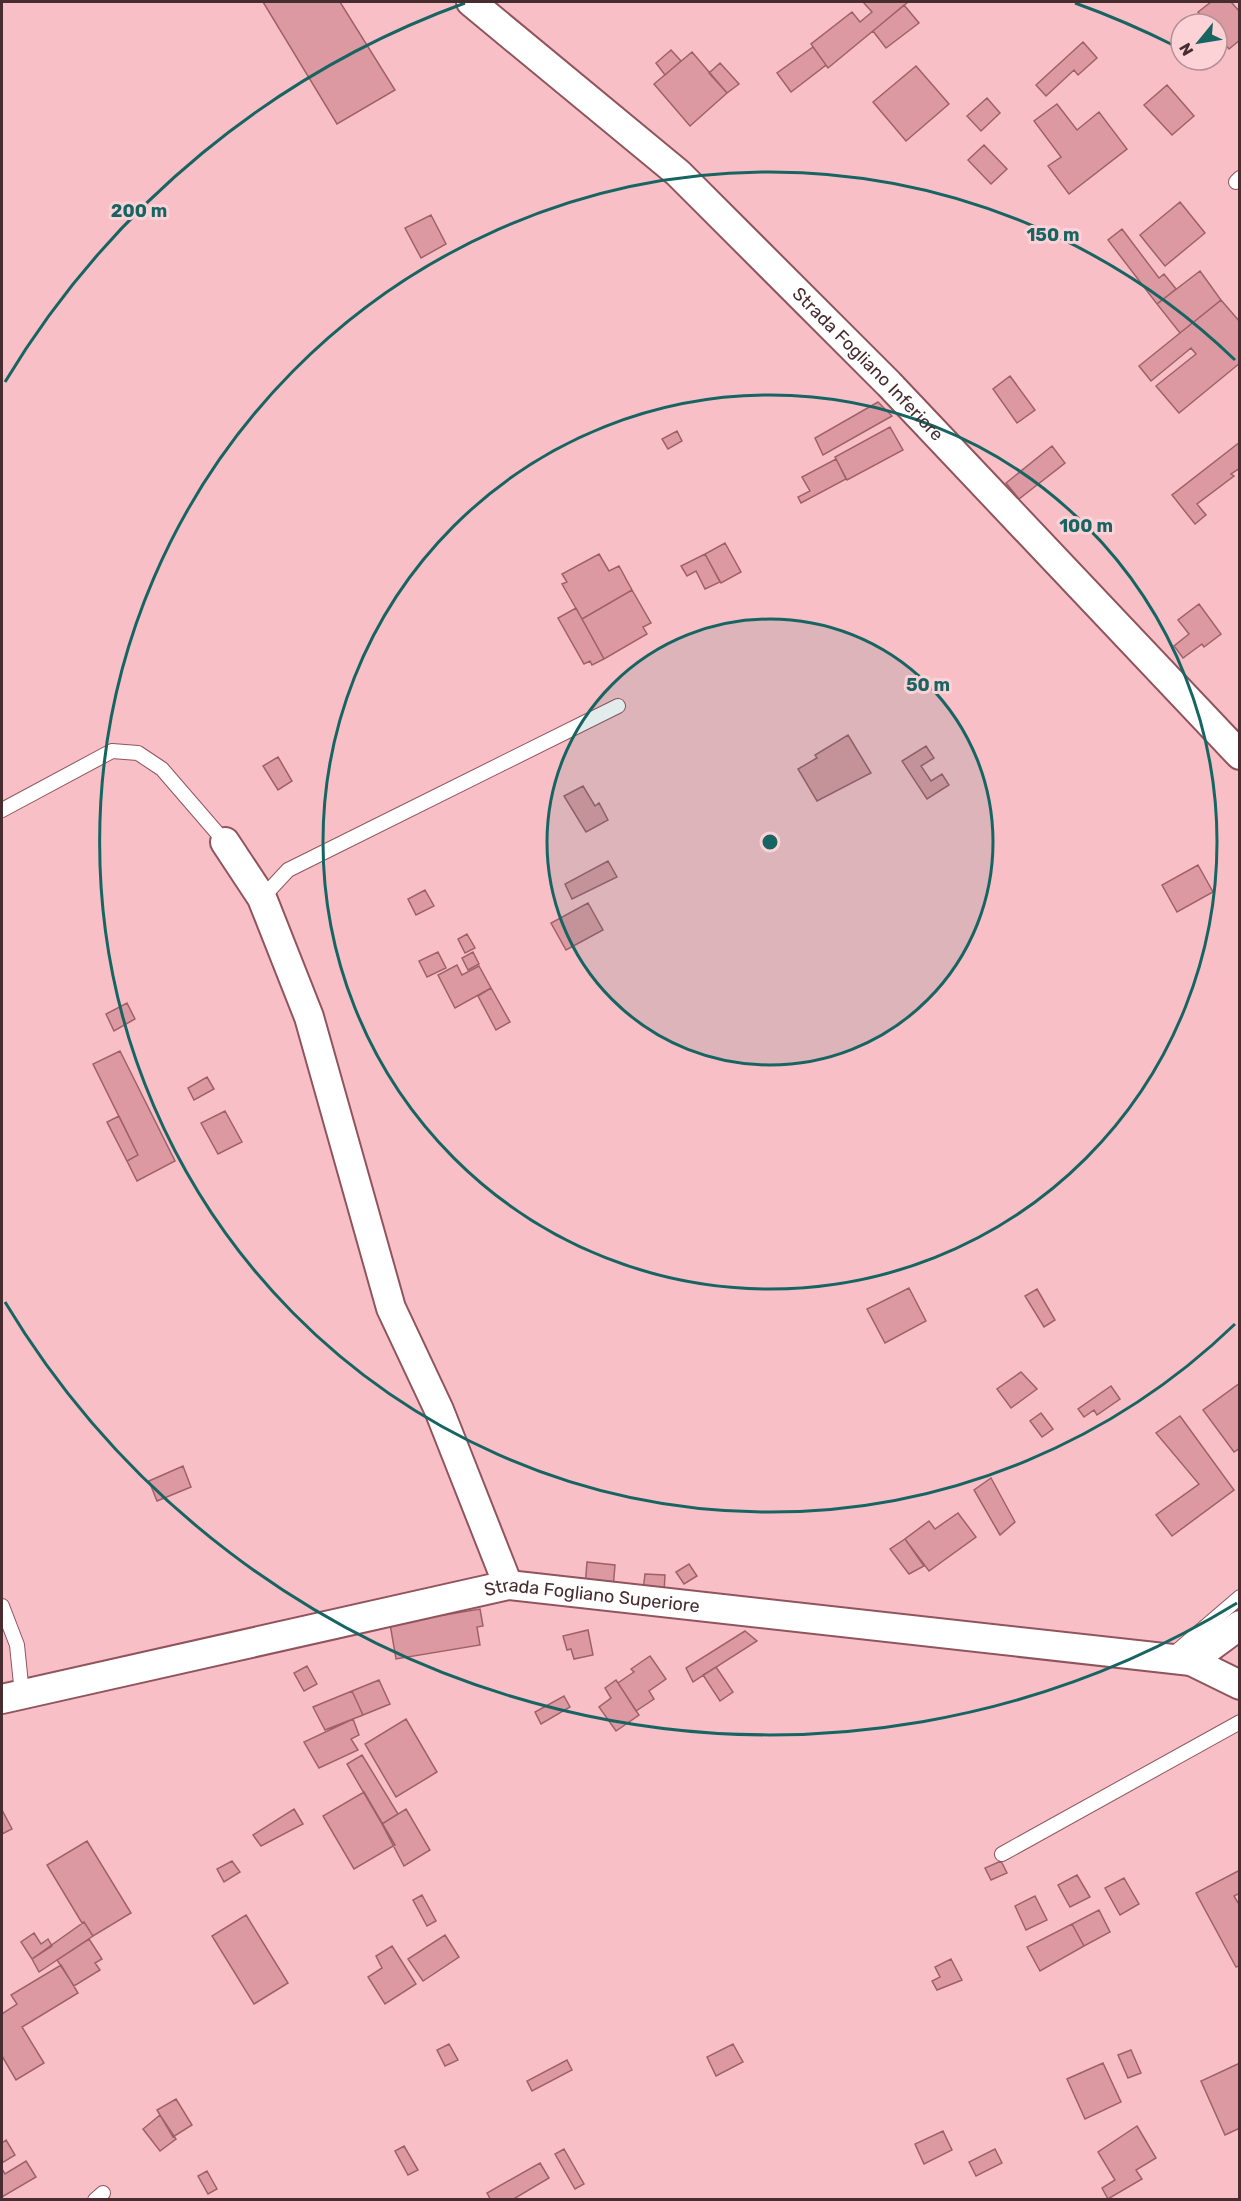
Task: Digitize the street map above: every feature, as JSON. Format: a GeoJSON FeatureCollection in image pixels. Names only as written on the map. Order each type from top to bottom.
{"type":"FeatureCollection","features":[{"type":"Feature","properties":{"kind":"street","name":"Strada Fogliano Inferiore"},"geometry":{"type":"LineString","coordinates":[[471,2],[678,173],[889,384],[1239,755]]}},
{"type":"Feature","properties":{"kind":"street"},"geometry":{"type":"LineString","coordinates":[[225,842],[262,898],[309,1017],[391,1308],[439,1410],[508,1585]]}},
{"type":"Feature","properties":{"kind":"street","name":"Strada Fogliano Superiore"},"geometry":{"type":"LineString","coordinates":[[12,1697],[508,1585],[1180,1660]]}},
{"type":"Feature","properties":{"kind":"street"},"geometry":{"type":"LineString","coordinates":[[1180,1660],[1239,1625]]}},
{"type":"Feature","properties":{"kind":"street"},"geometry":{"type":"LineString","coordinates":[[1180,1660],[1239,1685]]}},
{"type":"Feature","properties":{"kind":"lane"},"geometry":{"type":"LineString","coordinates":[[262,898],[288,870],[618,706]]}},
{"type":"Feature","properties":{"kind":"lane"},"geometry":{"type":"LineString","coordinates":[[2,810],[112,750],[138,753],[162,770],[225,842]]}},
{"type":"Feature","properties":{"kind":"lane"},"geometry":{"type":"LineString","coordinates":[[1180,1660],[1239,1597]]}},
{"type":"Feature","properties":{"kind":"lane"},"geometry":{"type":"LineString","coordinates":[[2,1606],[17,1645],[12,1697]]}},
{"type":"Feature","properties":{"kind":"lane"},"geometry":{"type":"LineString","coordinates":[[1002,1854],[1239,1722]]}},
{"type":"Feature","properties":{"kind":"building"},"geometry":{"type":"Polygon","coordinates":[[[263,2],[340,2],[395,90],[337,124],[263,2]]]}},
{"type":"Feature","properties":{"kind":"building"},"geometry":{"type":"Polygon","coordinates":[[[863,2],[908,2],[828,68],[811,44],[852,12],[860,22],[872,12],[863,2]]]}},
{"type":"Feature","properties":{"kind":"building"},"geometry":{"type":"Polygon","coordinates":[[[1211,2],[1231,2],[1240,12],[1240,40],[1229,49],[1229,12],[1198,12],[1211,2]]]}},
{"type":"Feature","properties":{"kind":"building"},"geometry":{"type":"Polygon","coordinates":[[[904,5],[919,23],[886,48],[873,31],[904,5]]]}},
{"type":"Feature","properties":{"kind":"building"},"geometry":{"type":"Polygon","coordinates":[[[1083,42],[1097,58],[1078,75],[1074,70],[1046,96],[1036,85],[1083,42]]]}},
{"type":"Feature","properties":{"kind":"building"},"geometry":{"type":"Polygon","coordinates":[[[813,47],[826,65],[791,92],[777,73],[813,47]]]}},
{"type":"Feature","properties":{"kind":"building"},"geometry":{"type":"Polygon","coordinates":[[[671,50],[681,61],[665,75],[656,63],[671,50]]]}},
{"type":"Feature","properties":{"kind":"building"},"geometry":{"type":"Polygon","coordinates":[[[692,52],[727,93],[690,126],[654,84],[692,52]]]}},
{"type":"Feature","properties":{"kind":"building"},"geometry":{"type":"Polygon","coordinates":[[[720,63],[739,84],[727,93],[709,73],[720,63]]]}},
{"type":"Feature","properties":{"kind":"building"},"geometry":{"type":"Polygon","coordinates":[[[916,66],[949,104],[906,141],[873,102],[916,66]]]}},
{"type":"Feature","properties":{"kind":"building"},"geometry":{"type":"Polygon","coordinates":[[[1167,85],[1194,116],[1172,135],[1144,105],[1167,85]]]}},
{"type":"Feature","properties":{"kind":"building"},"geometry":{"type":"Polygon","coordinates":[[[987,98],[1000,113],[981,131],[967,116],[987,98]]]}},
{"type":"Feature","properties":{"kind":"building"},"geometry":{"type":"Polygon","coordinates":[[[1057,104],[1077,130],[1099,112],[1127,149],[1069,194],[1048,166],[1061,157],[1034,121],[1057,104]]]}},
{"type":"Feature","properties":{"kind":"building"},"geometry":{"type":"Polygon","coordinates":[[[984,145],[1007,169],[991,184],[968,160],[984,145]]]}},
{"type":"Feature","properties":{"kind":"building"},"geometry":{"type":"Polygon","coordinates":[[[1180,202],[1205,233],[1165,266],[1140,235],[1180,202]]]}},
{"type":"Feature","properties":{"kind":"building"},"geometry":{"type":"Polygon","coordinates":[[[431,215],[446,244],[421,258],[405,228],[431,215]]]}},
{"type":"Feature","properties":{"kind":"building"},"geometry":{"type":"Polygon","coordinates":[[[1122,229],[1159,278],[1164,274],[1176,289],[1157,304],[1108,240],[1122,229]]]}},
{"type":"Feature","properties":{"kind":"building"},"geometry":{"type":"Polygon","coordinates":[[[1200,271],[1221,300],[1180,333],[1157,304],[1200,271]]]}},
{"type":"Feature","properties":{"kind":"building"},"geometry":{"type":"Polygon","coordinates":[[[1221,300],[1240,322],[1240,363],[1179,413],[1156,386],[1196,354],[1191,348],[1151,381],[1139,366],[1221,300]]]}},
{"type":"Feature","properties":{"kind":"building"},"geometry":{"type":"Polygon","coordinates":[[[1010,376],[1035,410],[1017,423],[993,389],[1010,376]]]}},
{"type":"Feature","properties":{"kind":"building"},"geometry":{"type":"Polygon","coordinates":[[[878,402],[892,416],[823,455],[815,438],[878,402]]]}},
{"type":"Feature","properties":{"kind":"building"},"geometry":{"type":"Polygon","coordinates":[[[890,427],[903,450],[847,480],[835,457],[890,427]]]}},
{"type":"Feature","properties":{"kind":"building"},"geometry":{"type":"Polygon","coordinates":[[[677,431],[682,441],[668,449],[662,439],[677,431]]]}},
{"type":"Feature","properties":{"kind":"building"},"geometry":{"type":"Polygon","coordinates":[[[1240,442],[1240,468],[1231,474],[1234,476],[1197,504],[1206,515],[1195,524],[1172,495],[1240,442]]]}},
{"type":"Feature","properties":{"kind":"building"},"geometry":{"type":"Polygon","coordinates":[[[1052,446],[1065,463],[1019,499],[1006,483],[1052,446]]]}},
{"type":"Feature","properties":{"kind":"building"},"geometry":{"type":"Polygon","coordinates":[[[836,459],[846,479],[801,503],[798,497],[810,491],[802,477],[836,459]]]}},
{"type":"Feature","properties":{"kind":"building"},"geometry":{"type":"Polygon","coordinates":[[[725,543],[741,572],[721,583],[705,554],[725,543]]]}},
{"type":"Feature","properties":{"kind":"building"},"geometry":{"type":"Polygon","coordinates":[[[599,554],[609,571],[619,566],[632,590],[582,619],[562,584],[567,582],[562,574],[599,554]]]}},
{"type":"Feature","properties":{"kind":"building"},"geometry":{"type":"Polygon","coordinates":[[[705,554],[720,582],[705,589],[696,571],[687,576],[681,566],[705,554]]]}},
{"type":"Feature","properties":{"kind":"building"},"geometry":{"type":"Polygon","coordinates":[[[632,590],[651,623],[643,627],[647,634],[604,659],[582,619],[632,590]]]}},
{"type":"Feature","properties":{"kind":"building"},"geometry":{"type":"Polygon","coordinates":[[[1199,604],[1221,634],[1204,647],[1202,644],[1183,658],[1174,646],[1189,634],[1178,620],[1199,604]]]}},
{"type":"Feature","properties":{"kind":"building"},"geometry":{"type":"Polygon","coordinates":[[[576,608],[604,659],[592,665],[590,661],[584,664],[558,618],[576,608]]]}},
{"type":"Feature","properties":{"kind":"building"},"geometry":{"type":"Polygon","coordinates":[[[848,735],[871,773],[817,801],[798,769],[817,758],[815,755],[848,735]]]}},
{"type":"Feature","properties":{"kind":"building"},"geometry":{"type":"Polygon","coordinates":[[[926,746],[934,758],[921,766],[931,781],[942,774],[949,785],[927,799],[902,761],[926,746]]]}},
{"type":"Feature","properties":{"kind":"building"},"geometry":{"type":"Polygon","coordinates":[[[278,757],[292,781],[278,790],[263,766],[278,757]]]}},
{"type":"Feature","properties":{"kind":"building"},"geometry":{"type":"Polygon","coordinates":[[[583,786],[595,806],[599,803],[608,820],[586,832],[564,796],[583,786]]]}},
{"type":"Feature","properties":{"kind":"building"},"geometry":{"type":"Polygon","coordinates":[[[608,861],[617,877],[572,899],[565,884],[608,861]]]}},
{"type":"Feature","properties":{"kind":"building"},"geometry":{"type":"Polygon","coordinates":[[[1198,865],[1213,892],[1177,912],[1162,885],[1198,865]]]}},
{"type":"Feature","properties":{"kind":"building"},"geometry":{"type":"Polygon","coordinates":[[[425,890],[434,906],[416,915],[408,899],[425,890]]]}},
{"type":"Feature","properties":{"kind":"building"},"geometry":{"type":"Polygon","coordinates":[[[588,903],[603,930],[566,950],[551,923],[588,903]]]}},
{"type":"Feature","properties":{"kind":"building"},"geometry":{"type":"Polygon","coordinates":[[[467,934],[475,948],[465,953],[458,939],[467,934]]]}},
{"type":"Feature","properties":{"kind":"building"},"geometry":{"type":"Polygon","coordinates":[[[438,952],[446,968],[427,977],[419,961],[438,952]]]}},
{"type":"Feature","properties":{"kind":"building"},"geometry":{"type":"Polygon","coordinates":[[[473,952],[479,964],[468,970],[462,958],[473,952]]]}},
{"type":"Feature","properties":{"kind":"building"},"geometry":{"type":"Polygon","coordinates":[[[457,965],[462,975],[479,966],[491,988],[455,1008],[438,975],[457,965]]]}},
{"type":"Feature","properties":{"kind":"building"},"geometry":{"type":"Polygon","coordinates":[[[491,988],[510,1022],[496,1030],[478,996],[491,988]]]}},
{"type":"Feature","properties":{"kind":"building"},"geometry":{"type":"Polygon","coordinates":[[[127,1003],[135,1019],[114,1031],[106,1014],[127,1003]]]}},
{"type":"Feature","properties":{"kind":"building"},"geometry":{"type":"Polygon","coordinates":[[[120,1051],[175,1161],[137,1181],[127,1161],[138,1155],[93,1064],[120,1051]]]}},
{"type":"Feature","properties":{"kind":"building"},"geometry":{"type":"Polygon","coordinates":[[[207,1077],[214,1089],[194,1100],[188,1088],[207,1077]]]}},
{"type":"Feature","properties":{"kind":"building"},"geometry":{"type":"Polygon","coordinates":[[[225,1111],[242,1142],[218,1154],[201,1123],[225,1111]]]}},
{"type":"Feature","properties":{"kind":"building"},"geometry":{"type":"Polygon","coordinates":[[[119,1116],[138,1155],[127,1161],[107,1122],[119,1116]]]}},
{"type":"Feature","properties":{"kind":"building"},"geometry":{"type":"Polygon","coordinates":[[[909,1288],[926,1321],[885,1343],[867,1309],[909,1288]]]}},
{"type":"Feature","properties":{"kind":"building"},"geometry":{"type":"Polygon","coordinates":[[[1037,1289],[1055,1320],[1044,1327],[1025,1296],[1037,1289]]]}},
{"type":"Feature","properties":{"kind":"building"},"geometry":{"type":"Polygon","coordinates":[[[1021,1372],[1037,1389],[1011,1408],[997,1389],[1021,1372]]]}},
{"type":"Feature","properties":{"kind":"building"},"geometry":{"type":"Polygon","coordinates":[[[1240,1383],[1240,1448],[1234,1452],[1203,1410],[1240,1383]]]}},
{"type":"Feature","properties":{"kind":"building"},"geometry":{"type":"Polygon","coordinates":[[[1111,1386],[1120,1399],[1097,1415],[1094,1410],[1084,1417],[1078,1409],[1111,1386]]]}},
{"type":"Feature","properties":{"kind":"building"},"geometry":{"type":"Polygon","coordinates":[[[1041,1413],[1053,1429],[1042,1437],[1030,1421],[1041,1413]]]}},
{"type":"Feature","properties":{"kind":"building"},"geometry":{"type":"Polygon","coordinates":[[[1180,1416],[1234,1490],[1172,1536],[1156,1515],[1199,1484],[1156,1433],[1180,1416]]]}},
{"type":"Feature","properties":{"kind":"building"},"geometry":{"type":"Polygon","coordinates":[[[183,1466],[191,1487],[157,1501],[149,1481],[183,1466]]]}},
{"type":"Feature","properties":{"kind":"building"},"geometry":{"type":"Polygon","coordinates":[[[991,1478],[1015,1522],[1000,1535],[974,1490],[991,1478]]]}},
{"type":"Feature","properties":{"kind":"building"},"geometry":{"type":"Polygon","coordinates":[[[958,1513],[976,1537],[929,1571],[905,1539],[929,1521],[935,1529],[958,1513]]]}},
{"type":"Feature","properties":{"kind":"building"},"geometry":{"type":"Polygon","coordinates":[[[905,1539],[924,1566],[909,1574],[890,1549],[905,1539]]]}},
{"type":"Feature","properties":{"kind":"building"},"geometry":{"type":"Polygon","coordinates":[[[587,1562],[615,1565],[613,1589],[585,1587],[587,1562]]]}},
{"type":"Feature","properties":{"kind":"building"},"geometry":{"type":"Polygon","coordinates":[[[689,1564],[697,1576],[684,1584],[676,1572],[689,1564]]]}},
{"type":"Feature","properties":{"kind":"building"},"geometry":{"type":"Polygon","coordinates":[[[645,1574],[665,1575],[664,1593],[643,1591],[645,1574]]]}},
{"type":"Feature","properties":{"kind":"building"},"geometry":{"type":"Polygon","coordinates":[[[480,1609],[483,1626],[477,1627],[480,1645],[396,1659],[390,1624],[480,1609]]]}},
{"type":"Feature","properties":{"kind":"building"},"geometry":{"type":"Polygon","coordinates":[[[588,1630],[593,1655],[574,1659],[571,1649],[567,1650],[563,1636],[588,1630]]]}},
{"type":"Feature","properties":{"kind":"building"},"geometry":{"type":"Polygon","coordinates":[[[745,1631],[757,1641],[693,1682],[686,1668],[745,1631]]]}},
{"type":"Feature","properties":{"kind":"building"},"geometry":{"type":"Polygon","coordinates":[[[650,1656],[666,1679],[649,1691],[654,1699],[636,1711],[618,1683],[634,1672],[631,1669],[650,1656]]]}},
{"type":"Feature","properties":{"kind":"building"},"geometry":{"type":"Polygon","coordinates":[[[307,1666],[317,1684],[304,1691],[294,1673],[307,1666]]]}},
{"type":"Feature","properties":{"kind":"building"},"geometry":{"type":"Polygon","coordinates":[[[716,1667],[733,1692],[720,1701],[703,1675],[716,1667]]]}},
{"type":"Feature","properties":{"kind":"building"},"geometry":{"type":"Polygon","coordinates":[[[379,1680],[390,1704],[363,1715],[352,1691],[379,1680]]]}},
{"type":"Feature","properties":{"kind":"building"},"geometry":{"type":"Polygon","coordinates":[[[616,1680],[639,1715],[616,1731],[599,1707],[611,1698],[605,1688],[616,1680]]]}},
{"type":"Feature","properties":{"kind":"building"},"geometry":{"type":"Polygon","coordinates":[[[352,1691],[363,1715],[325,1730],[313,1707],[352,1691]]]}},
{"type":"Feature","properties":{"kind":"building"},"geometry":{"type":"Polygon","coordinates":[[[564,1696],[570,1707],[541,1724],[535,1712],[564,1696]]]}},
{"type":"Feature","properties":{"kind":"building"},"geometry":{"type":"Polygon","coordinates":[[[353,1719],[359,1735],[351,1739],[358,1750],[319,1768],[304,1742],[353,1719]]]}},
{"type":"Feature","properties":{"kind":"building"},"geometry":{"type":"Polygon","coordinates":[[[406,1719],[437,1772],[396,1797],[365,1744],[406,1719]]]}},
{"type":"Feature","properties":{"kind":"building"},"geometry":{"type":"Polygon","coordinates":[[[362,1755],[398,1814],[382,1824],[347,1764],[362,1755]]]}},
{"type":"Feature","properties":{"kind":"building"},"geometry":{"type":"Polygon","coordinates":[[[364,1792],[395,1845],[354,1869],[323,1816],[364,1792]]]}},
{"type":"Feature","properties":{"kind":"building"},"geometry":{"type":"Polygon","coordinates":[[[294,1809],[303,1824],[261,1846],[253,1835],[294,1809]]]}},
{"type":"Feature","properties":{"kind":"building"},"geometry":{"type":"Polygon","coordinates":[[[406,1809],[430,1850],[404,1866],[382,1824],[406,1809]]]}},
{"type":"Feature","properties":{"kind":"building"},"geometry":{"type":"Polygon","coordinates":[[[2,1810],[12,1829],[2,1834],[2,1810]]]}},
{"type":"Feature","properties":{"kind":"building"},"geometry":{"type":"Polygon","coordinates":[[[87,1841],[131,1913],[93,1936],[84,1922],[82,1923],[47,1865],[87,1841]]]}},
{"type":"Feature","properties":{"kind":"building"},"geometry":{"type":"Polygon","coordinates":[[[232,1861],[240,1872],[224,1882],[217,1869],[232,1861]]]}},
{"type":"Feature","properties":{"kind":"building"},"geometry":{"type":"Polygon","coordinates":[[[1001,1861],[1007,1873],[991,1880],[985,1868],[1001,1861]]]}},
{"type":"Feature","properties":{"kind":"building"},"geometry":{"type":"Polygon","coordinates":[[[1240,1870],[1240,1893],[1234,1896],[1240,1906],[1240,1966],[1236,1967],[1196,1893],[1240,1870]]]}},
{"type":"Feature","properties":{"kind":"building"},"geometry":{"type":"Polygon","coordinates":[[[1077,1875],[1090,1897],[1070,1907],[1058,1885],[1077,1875]]]}},
{"type":"Feature","properties":{"kind":"building"},"geometry":{"type":"Polygon","coordinates":[[[1124,1878],[1139,1904],[1120,1915],[1105,1888],[1124,1878]]]}},
{"type":"Feature","properties":{"kind":"building"},"geometry":{"type":"Polygon","coordinates":[[[422,1895],[436,1921],[427,1926],[413,1900],[422,1895]]]}},
{"type":"Feature","properties":{"kind":"building"},"geometry":{"type":"Polygon","coordinates":[[[1035,1896],[1047,1920],[1026,1930],[1015,1906],[1035,1896]]]}},
{"type":"Feature","properties":{"kind":"building"},"geometry":{"type":"Polygon","coordinates":[[[1099,1910],[1110,1932],[1084,1946],[1072,1924],[1099,1910]]]}},
{"type":"Feature","properties":{"kind":"building"},"geometry":{"type":"Polygon","coordinates":[[[246,1915],[288,1983],[254,2004],[212,1936],[246,1915]]]}},
{"type":"Feature","properties":{"kind":"building"},"geometry":{"type":"Polygon","coordinates":[[[84,1922],[93,1936],[39,1972],[32,1959],[84,1922]]]}},
{"type":"Feature","properties":{"kind":"building"},"geometry":{"type":"Polygon","coordinates":[[[1072,1924],[1084,1946],[1040,1971],[1027,1947],[1072,1924]]]}},
{"type":"Feature","properties":{"kind":"building"},"geometry":{"type":"Polygon","coordinates":[[[34,1933],[41,1944],[48,1939],[52,1946],[32,1959],[21,1942],[34,1933]]]}},
{"type":"Feature","properties":{"kind":"building"},"geometry":{"type":"Polygon","coordinates":[[[445,1935],[459,1957],[423,1981],[408,1959],[445,1935]]]}},
{"type":"Feature","properties":{"kind":"building"},"geometry":{"type":"Polygon","coordinates":[[[89,1939],[102,1959],[95,1963],[100,1970],[74,1986],[57,1960],[89,1939]]]}},
{"type":"Feature","properties":{"kind":"building"},"geometry":{"type":"Polygon","coordinates":[[[392,1946],[416,1984],[385,2004],[368,1977],[382,1968],[376,1956],[392,1946]]]}},
{"type":"Feature","properties":{"kind":"building"},"geometry":{"type":"Polygon","coordinates":[[[951,1959],[962,1980],[937,1990],[932,1981],[940,1977],[935,1967],[951,1959]]]}},
{"type":"Feature","properties":{"kind":"building"},"geometry":{"type":"Polygon","coordinates":[[[61,1965],[78,1993],[22,2027],[44,2063],[16,2080],[2,2056],[2,2014],[17,2004],[11,1995],[61,1965]]]}},
{"type":"Feature","properties":{"kind":"building"},"geometry":{"type":"Polygon","coordinates":[[[449,2044],[458,2060],[445,2066],[437,2050],[449,2044]]]}},
{"type":"Feature","properties":{"kind":"building"},"geometry":{"type":"Polygon","coordinates":[[[733,2044],[743,2062],[716,2076],[707,2057],[733,2044]]]}},
{"type":"Feature","properties":{"kind":"building"},"geometry":{"type":"Polygon","coordinates":[[[1131,2050],[1141,2073],[1128,2078],[1118,2055],[1131,2050]]]}},
{"type":"Feature","properties":{"kind":"building"},"geometry":{"type":"Polygon","coordinates":[[[567,2060],[572,2070],[532,2091],[527,2081],[567,2060]]]}},
{"type":"Feature","properties":{"kind":"building"},"geometry":{"type":"Polygon","coordinates":[[[1103,2063],[1121,2102],[1085,2119],[1067,2079],[1103,2063]]]}},
{"type":"Feature","properties":{"kind":"building"},"geometry":{"type":"Polygon","coordinates":[[[1240,2063],[1240,2128],[1225,2135],[1201,2081],[1240,2063]]]}},
{"type":"Feature","properties":{"kind":"building"},"geometry":{"type":"Polygon","coordinates":[[[176,2099],[192,2125],[173,2137],[157,2110],[176,2099]]]}},
{"type":"Feature","properties":{"kind":"building"},"geometry":{"type":"Polygon","coordinates":[[[160,2115],[176,2139],[160,2151],[143,2129],[160,2115]]]}},
{"type":"Feature","properties":{"kind":"building"},"geometry":{"type":"Polygon","coordinates":[[[1137,2126],[1156,2158],[1136,2170],[1142,2179],[1108,2199],[1102,2188],[1115,2180],[1098,2152],[1137,2126]]]}},
{"type":"Feature","properties":{"kind":"building"},"geometry":{"type":"Polygon","coordinates":[[[943,2131],[952,2150],[924,2164],[915,2144],[943,2131]]]}},
{"type":"Feature","properties":{"kind":"building"},"geometry":{"type":"Polygon","coordinates":[[[6,2140],[15,2155],[2,2163],[2,2143],[6,2140]]]}},
{"type":"Feature","properties":{"kind":"building"},"geometry":{"type":"Polygon","coordinates":[[[404,2146],[418,2170],[408,2175],[395,2151],[404,2146]]]}},
{"type":"Feature","properties":{"kind":"building"},"geometry":{"type":"Polygon","coordinates":[[[564,2149],[584,2184],[575,2189],[555,2154],[564,2149]]]}},
{"type":"Feature","properties":{"kind":"building"},"geometry":{"type":"Polygon","coordinates":[[[995,2149],[1002,2163],[976,2176],[969,2162],[995,2149]]]}},
{"type":"Feature","properties":{"kind":"building"},"geometry":{"type":"Polygon","coordinates":[[[26,2161],[36,2177],[2,2197],[2,2169],[5,2174],[26,2161]]]}},
{"type":"Feature","properties":{"kind":"building"},"geometry":{"type":"Polygon","coordinates":[[[540,2163],[549,2178],[512,2200],[491,2200],[487,2193],[540,2163]]]}},
{"type":"Feature","properties":{"kind":"building"},"geometry":{"type":"Polygon","coordinates":[[[207,2171],[217,2189],[208,2194],[198,2176],[207,2171]]]}}]}
